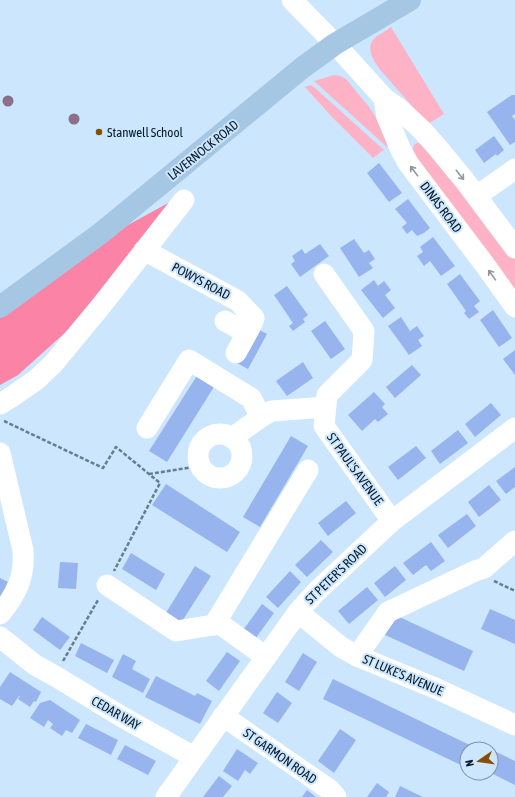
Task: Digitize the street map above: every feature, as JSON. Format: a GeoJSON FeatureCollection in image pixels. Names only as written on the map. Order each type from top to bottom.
{"type":"FeatureCollection","features":[{"type":"Feature","properties":{"kind":"main road","name":"LAVERNOCK ROAD"},"geometry":{"type":"LineString","coordinates":[[0,307],[101,233],[302,68],[335,44],[410,0]]}},
{"type":"Feature","properties":{"kind":"street"},"geometry":{"type":"LineString","coordinates":[[292,0],[335,44],[384,98],[398,108],[437,146],[515,248]]}},
{"type":"Feature","properties":{"kind":"street","name":"DINAS ROAD"},"geometry":{"type":"LineString","coordinates":[[384,98],[387,117],[400,148],[408,162],[515,307]]}},
{"type":"Feature","properties":{"kind":"street"},"geometry":{"type":"LineString","coordinates":[[400,148],[422,130]]}},
{"type":"Feature","properties":{"kind":"street"},"geometry":{"type":"LineString","coordinates":[[485,190],[515,169]]}},
{"type":"Feature","properties":{"kind":"street"},"geometry":{"type":"LineString","coordinates":[[0,404],[36,380],[53,364],[92,318],[184,200]]}},
{"type":"Feature","properties":{"kind":"street","name":"POWYS ROAD"},"geometry":{"type":"LineString","coordinates":[[144,250],[238,301],[250,325]]}},
{"type":"Feature","properties":{"kind":"street","name":"ST PAUL'S AVENUE"},"geometry":{"type":"LineString","coordinates":[[324,274],[364,331],[362,360],[327,395],[324,426],[392,521]]}},
{"type":"Feature","properties":{"kind":"street"},"geometry":{"type":"LineString","coordinates":[[225,321],[250,325],[236,353]]}},
{"type":"Feature","properties":{"kind":"street"},"geometry":{"type":"LineString","coordinates":[[147,428],[189,360],[250,398],[261,417]]}},
{"type":"Feature","properties":{"kind":"street"},"geometry":{"type":"LineString","coordinates":[[232,438],[272,411],[326,407]]}},
{"type":"Feature","properties":{"kind":"street","name":"ST PETER'S ROAD"},"geometry":{"type":"LineString","coordinates":[[194,757],[298,612],[316,592],[392,521],[514,431]]}},
{"type":"Feature","properties":{"kind":"street"},"geometry":{"type":"LineString","coordinates":[[218,434],[232,438],[241,450],[242,457],[240,464],[237,471],[231,476],[224,478],[210,476],[204,472],[200,466],[198,459],[200,445],[211,436],[218,434]]}},
{"type":"Feature","properties":{"kind":"street"},"geometry":{"type":"LineString","coordinates":[[0,453],[23,550],[24,562],[22,576],[10,603],[0,614]]}},
{"type":"Feature","properties":{"kind":"street"},"geometry":{"type":"LineString","coordinates":[[214,625],[308,470]]}},
{"type":"Feature","properties":{"kind":"street"},"geometry":{"type":"LineString","coordinates":[[357,656],[388,612],[484,568],[515,541]]}},
{"type":"Feature","properties":{"kind":"street"},"geometry":{"type":"LineString","coordinates":[[107,586],[176,631],[220,624],[266,656]]}},
{"type":"Feature","properties":{"kind":"street","name":"ST LUKE'S AVENUE"},"geometry":{"type":"LineString","coordinates":[[298,612],[341,647],[357,656],[435,688],[515,725]]}},
{"type":"Feature","properties":{"kind":"street","name":"CEDAR WAY"},"geometry":{"type":"LineString","coordinates":[[0,637],[35,665],[124,718],[194,757]]}},
{"type":"Feature","properties":{"kind":"street","name":"ST GARMON ROAD"},"geometry":{"type":"LineString","coordinates":[[224,716],[330,790],[336,797]]}},
{"type":"Feature","properties":{"kind":"street"},"geometry":{"type":"LineString","coordinates":[[166,797],[194,757]]}},
{"type":"Feature","properties":{"kind":"path"},"geometry":{"type":"LineString","coordinates":[[0,420],[103,468],[116,447],[160,483],[107,586],[54,676]]}},
{"type":"Feature","properties":{"kind":"path"},"geometry":{"type":"LineString","coordinates":[[149,474],[200,466]]}},
{"type":"Feature","properties":{"kind":"shaded area"},"geometry":{"type":"Polygon","coordinates":[[[391,27],[444,114],[428,124],[382,72],[371,54],[370,50],[373,40],[391,27]]]}},
{"type":"Feature","properties":{"kind":"shaded area"},"geometry":{"type":"Polygon","coordinates":[[[334,75],[346,79],[370,108],[379,123],[388,146],[387,147],[314,81],[334,75]]]}},
{"type":"Feature","properties":{"kind":"shaded area"},"geometry":{"type":"Polygon","coordinates":[[[311,85],[384,150],[373,158],[333,118],[305,87],[311,85]]]}},
{"type":"Feature","properties":{"kind":"shaded area"},"geometry":{"type":"Polygon","coordinates":[[[421,142],[515,257],[515,296],[410,153],[415,144],[421,142]]]}},
{"type":"Feature","properties":{"kind":"shaded area"},"geometry":{"type":"Polygon","coordinates":[[[170,202],[78,321],[18,375],[0,385],[0,316],[128,225],[170,202]]]}},
{"type":"Feature","properties":{"kind":"building"},"geometry":{"type":"Polygon","coordinates":[[[512,95],[515,95],[515,114],[512,116],[515,120],[515,142],[510,145],[487,112],[512,95]]]}},
{"type":"Feature","properties":{"kind":"building"},"geometry":{"type":"Polygon","coordinates":[[[494,136],[504,150],[497,156],[496,154],[484,163],[475,150],[494,136]]]}},
{"type":"Feature","properties":{"kind":"building"},"geometry":{"type":"Polygon","coordinates":[[[379,163],[402,193],[389,202],[367,173],[379,163]]]}},
{"type":"Feature","properties":{"kind":"building"},"geometry":{"type":"Polygon","coordinates":[[[408,199],[430,228],[417,236],[412,230],[407,234],[402,227],[407,223],[395,209],[408,199]]]}},
{"type":"Feature","properties":{"kind":"building"},"geometry":{"type":"Polygon","coordinates":[[[433,237],[455,266],[441,276],[430,261],[424,266],[417,256],[423,252],[420,247],[433,237]]]}},
{"type":"Feature","properties":{"kind":"building"},"geometry":{"type":"Polygon","coordinates":[[[354,239],[364,253],[369,250],[375,259],[369,263],[373,268],[359,277],[340,248],[354,239]]]}},
{"type":"Feature","properties":{"kind":"building"},"geometry":{"type":"Polygon","coordinates":[[[320,244],[329,256],[300,277],[291,264],[295,261],[292,256],[302,249],[305,254],[320,244]]]}},
{"type":"Feature","properties":{"kind":"building"},"geometry":{"type":"Polygon","coordinates":[[[460,274],[480,301],[474,306],[479,312],[469,319],[464,313],[466,311],[447,284],[460,274]]]}},
{"type":"Feature","properties":{"kind":"building"},"geometry":{"type":"Polygon","coordinates":[[[374,280],[378,286],[384,281],[391,290],[385,295],[395,308],[383,318],[361,290],[374,280]]]}},
{"type":"Feature","properties":{"kind":"building"},"geometry":{"type":"Polygon","coordinates":[[[287,286],[308,315],[303,319],[305,322],[293,331],[289,326],[293,323],[274,295],[287,286]]]}},
{"type":"Feature","properties":{"kind":"building"},"geometry":{"type":"Polygon","coordinates":[[[493,310],[512,338],[499,347],[480,320],[493,310]]]}},
{"type":"Feature","properties":{"kind":"building"},"geometry":{"type":"Polygon","coordinates":[[[401,317],[410,331],[417,326],[424,336],[418,340],[422,346],[409,355],[388,326],[401,317]]]}},
{"type":"Feature","properties":{"kind":"building"},"geometry":{"type":"Polygon","coordinates":[[[325,321],[345,349],[331,359],[311,331],[325,321]]]}},
{"type":"Feature","properties":{"kind":"building"},"geometry":{"type":"Polygon","coordinates":[[[256,328],[267,334],[248,369],[237,363],[256,328]]]}},
{"type":"Feature","properties":{"kind":"building"},"geometry":{"type":"Polygon","coordinates":[[[515,350],[515,375],[503,359],[515,350]]]}},
{"type":"Feature","properties":{"kind":"building"},"geometry":{"type":"Polygon","coordinates":[[[303,362],[313,378],[287,396],[276,381],[303,362]]]}},
{"type":"Feature","properties":{"kind":"building"},"geometry":{"type":"Polygon","coordinates":[[[412,365],[421,375],[395,398],[386,387],[412,365]]]}},
{"type":"Feature","properties":{"kind":"building"},"geometry":{"type":"Polygon","coordinates":[[[200,371],[217,382],[167,462],[149,451],[200,371]]]}},
{"type":"Feature","properties":{"kind":"building"},"geometry":{"type":"Polygon","coordinates":[[[374,392],[385,404],[382,407],[388,414],[378,422],[375,419],[362,431],[348,415],[374,392]]]}},
{"type":"Feature","properties":{"kind":"building"},"geometry":{"type":"Polygon","coordinates":[[[491,403],[501,415],[475,437],[465,424],[491,403]]]}},
{"type":"Feature","properties":{"kind":"building"},"geometry":{"type":"Polygon","coordinates":[[[458,430],[468,443],[440,464],[431,451],[458,430]]]}},
{"type":"Feature","properties":{"kind":"building"},"geometry":{"type":"Polygon","coordinates":[[[291,436],[308,446],[260,527],[243,517],[291,436]]]}},
{"type":"Feature","properties":{"kind":"building"},"geometry":{"type":"Polygon","coordinates":[[[416,446],[426,458],[398,480],[388,467],[416,446]]]}},
{"type":"Feature","properties":{"kind":"building"},"geometry":{"type":"Polygon","coordinates":[[[515,467],[515,487],[506,494],[496,481],[515,467]]]}},
{"type":"Feature","properties":{"kind":"building"},"geometry":{"type":"Polygon","coordinates":[[[166,484],[240,532],[227,552],[152,505],[166,484]]]}},
{"type":"Feature","properties":{"kind":"building"},"geometry":{"type":"Polygon","coordinates":[[[489,485],[501,500],[479,517],[468,502],[489,485]]]}},
{"type":"Feature","properties":{"kind":"building"},"geometry":{"type":"Polygon","coordinates":[[[346,501],[356,513],[328,536],[318,523],[346,501]]]}},
{"type":"Feature","properties":{"kind":"building"},"geometry":{"type":"Polygon","coordinates":[[[467,514],[476,526],[448,548],[438,535],[467,514]]]}},
{"type":"Feature","properties":{"kind":"building"},"geometry":{"type":"Polygon","coordinates":[[[321,540],[333,552],[307,577],[295,565],[321,540]]]}},
{"type":"Feature","properties":{"kind":"building"},"geometry":{"type":"Polygon","coordinates":[[[431,542],[445,561],[431,571],[426,565],[413,575],[403,563],[431,542]]]}},
{"type":"Feature","properties":{"kind":"building"},"geometry":{"type":"Polygon","coordinates":[[[131,553],[165,574],[156,590],[122,569],[131,553]]]}},
{"type":"Feature","properties":{"kind":"building"},"geometry":{"type":"Polygon","coordinates":[[[60,562],[78,563],[76,589],[58,588],[60,562]]]}},
{"type":"Feature","properties":{"kind":"building"},"geometry":{"type":"Polygon","coordinates":[[[195,566],[211,576],[179,626],[164,616],[195,566]]]}},
{"type":"Feature","properties":{"kind":"building"},"geometry":{"type":"Polygon","coordinates":[[[395,566],[406,580],[385,597],[374,583],[395,566]]]}},
{"type":"Feature","properties":{"kind":"building"},"geometry":{"type":"Polygon","coordinates":[[[290,571],[301,582],[278,608],[266,597],[290,571]]]}},
{"type":"Feature","properties":{"kind":"building"},"geometry":{"type":"Polygon","coordinates":[[[0,578],[8,582],[0,598],[0,578]]]}},
{"type":"Feature","properties":{"kind":"building"},"geometry":{"type":"Polygon","coordinates":[[[367,587],[378,600],[349,624],[338,611],[367,587]]]}},
{"type":"Feature","properties":{"kind":"building"},"geometry":{"type":"Polygon","coordinates":[[[262,604],[274,613],[253,642],[241,633],[262,604]]]}},
{"type":"Feature","properties":{"kind":"building"},"geometry":{"type":"Polygon","coordinates":[[[490,609],[515,620],[515,644],[481,629],[490,609]]]}},
{"type":"Feature","properties":{"kind":"building"},"geometry":{"type":"Polygon","coordinates":[[[395,615],[473,651],[464,671],[385,635],[395,615]]]}},
{"type":"Feature","properties":{"kind":"building"},"geometry":{"type":"Polygon","coordinates":[[[42,617],[70,637],[60,650],[33,630],[42,617]]]}},
{"type":"Feature","properties":{"kind":"building"},"geometry":{"type":"Polygon","coordinates":[[[81,643],[114,660],[107,673],[75,656],[81,643]]]}},
{"type":"Feature","properties":{"kind":"building"},"geometry":{"type":"Polygon","coordinates":[[[227,652],[240,661],[219,691],[206,681],[227,652]]]}},
{"type":"Feature","properties":{"kind":"building"},"geometry":{"type":"Polygon","coordinates":[[[303,653],[317,662],[299,691],[285,682],[303,653]]]}},
{"type":"Feature","properties":{"kind":"building"},"geometry":{"type":"Polygon","coordinates":[[[123,654],[136,661],[132,669],[150,679],[143,693],[112,677],[123,654]]]}},
{"type":"Feature","properties":{"kind":"building"},"geometry":{"type":"Polygon","coordinates":[[[10,672],[41,692],[36,702],[34,701],[30,707],[18,699],[20,696],[12,706],[0,699],[0,687],[10,672]]]}},
{"type":"Feature","properties":{"kind":"building"},"geometry":{"type":"Polygon","coordinates":[[[156,676],[195,696],[197,693],[212,701],[200,724],[145,697],[156,676]]]}},
{"type":"Feature","properties":{"kind":"building"},"geometry":{"type":"Polygon","coordinates":[[[333,679],[461,741],[459,741],[459,764],[323,699],[333,679]]]}},
{"type":"Feature","properties":{"kind":"building"},"geometry":{"type":"Polygon","coordinates":[[[277,692],[292,703],[278,723],[263,713],[277,692]]]}},
{"type":"Feature","properties":{"kind":"building"},"geometry":{"type":"Polygon","coordinates":[[[50,700],[80,720],[72,733],[66,730],[62,736],[50,728],[53,724],[48,720],[44,727],[30,718],[40,703],[50,700]]]}},
{"type":"Feature","properties":{"kind":"building"},"geometry":{"type":"Polygon","coordinates":[[[86,724],[118,740],[111,755],[78,738],[86,724]]]}},
{"type":"Feature","properties":{"kind":"building"},"geometry":{"type":"Polygon","coordinates":[[[340,729],[356,740],[334,773],[318,761],[340,729]]]}},
{"type":"Feature","properties":{"kind":"building"},"geometry":{"type":"Polygon","coordinates":[[[125,745],[156,761],[148,775],[117,759],[125,745]]]}},
{"type":"Feature","properties":{"kind":"building"},"geometry":{"type":"Polygon","coordinates":[[[237,749],[258,763],[250,774],[245,770],[238,781],[223,771],[237,749]]]}},
{"type":"Feature","properties":{"kind":"building"},"geometry":{"type":"Polygon","coordinates":[[[499,753],[515,761],[515,785],[499,777],[499,753]]]}},
{"type":"Feature","properties":{"kind":"building"},"geometry":{"type":"Polygon","coordinates":[[[219,776],[232,786],[223,797],[203,797],[219,776]]]}},
{"type":"Feature","properties":{"kind":"building"},"geometry":{"type":"Polygon","coordinates":[[[377,783],[389,792],[386,797],[367,797],[377,783]]]}},
{"type":"Feature","properties":{"kind":"building"},"geometry":{"type":"Polygon","coordinates":[[[400,786],[423,797],[395,797],[400,786]]]}},
{"type":"Feature","properties":{"kind":"building"},"geometry":{"type":"Polygon","coordinates":[[[307,790],[316,797],[302,797],[307,790]]]}},
{"type":"Feature","properties":{"kind":"place","name":"Stanwell School"},"geometry":{"type":"Point","coordinates":[99,132]}}]}
